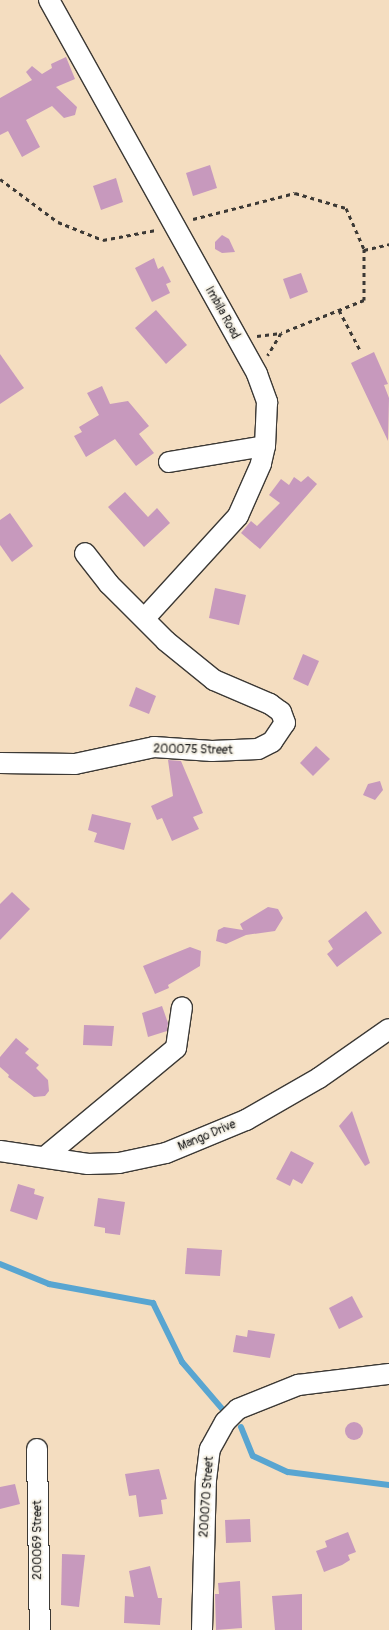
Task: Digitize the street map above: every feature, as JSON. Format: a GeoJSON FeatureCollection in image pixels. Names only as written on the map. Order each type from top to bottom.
{"type":"FeatureCollection","features":[{"type":"Feature","properties":{"kind":"street","name":"Imbila Road"},"geometry":{"type":"LineString","coordinates":[[49,0],[172,225],[257,374],[267,402],[265,446],[255,480],[238,516],[145,618]]}},
{"type":"Feature","properties":{"kind":"street"},"geometry":{"type":"LineString","coordinates":[[169,462],[265,446]]}},
{"type":"Feature","properties":{"kind":"street"},"geometry":{"type":"LineString","coordinates":[[85,553],[109,584],[145,618]]}},
{"type":"Feature","properties":{"kind":"street","name":"200075 Street"},"geometry":{"type":"LineString","coordinates":[[0,763],[75,764],[154,747],[212,751],[258,749],[272,742],[285,722],[281,712],[270,704],[207,675],[166,642],[145,618]]}},
{"type":"Feature","properties":{"kind":"street"},"geometry":{"type":"LineString","coordinates":[[46,1156],[176,1048],[182,1007]]}},
{"type":"Feature","properties":{"kind":"street","name":"Mango Drive"},"geometry":{"type":"LineString","coordinates":[[0,1151],[46,1156],[88,1164],[119,1164],[166,1153],[246,1120],[319,1078],[389,1029]]}},
{"type":"Feature","properties":{"kind":"street","name":"200070 Street"},"geometry":{"type":"LineString","coordinates":[[202,1630],[206,1480],[210,1449],[225,1422],[238,1409],[298,1385],[389,1374]]}},
{"type":"Feature","properties":{"kind":"street","name":"200069 Street"},"geometry":{"type":"LineString","coordinates":[[37,1449],[40,1630]]}},
{"type":"Feature","properties":{"kind":"path"},"geometry":{"type":"LineString","coordinates":[[0,179],[58,222],[103,240],[172,225],[294,193],[346,208],[364,250],[364,300],[281,333]]}},
{"type":"Feature","properties":{"kind":"path"},"geometry":{"type":"LineString","coordinates":[[364,250],[389,244]]}},
{"type":"Feature","properties":{"kind":"path"},"geometry":{"type":"LineString","coordinates":[[339,310],[360,350]]}},
{"type":"Feature","properties":{"kind":"building"},"geometry":{"type":"Polygon","coordinates":[[[66,57],[75,79],[56,87],[77,107],[75,115],[64,118],[52,106],[26,120],[40,147],[22,157],[8,131],[0,135],[0,98],[32,80],[26,72],[32,66],[42,74],[52,68],[51,64],[66,57]]]}},
{"type":"Feature","properties":{"kind":"building"},"geometry":{"type":"Polygon","coordinates":[[[210,165],[217,188],[193,196],[186,173],[210,165]]]}},
{"type":"Feature","properties":{"kind":"building"},"geometry":{"type":"Polygon","coordinates":[[[116,178],[123,202],[101,210],[93,186],[116,178]]]}},
{"type":"Feature","properties":{"kind":"building"},"geometry":{"type":"Polygon","coordinates":[[[222,235],[229,239],[235,252],[222,253],[215,249],[215,242],[222,235]]]}},
{"type":"Feature","properties":{"kind":"building"},"geometry":{"type":"Polygon","coordinates":[[[154,258],[158,269],[163,266],[171,282],[166,284],[170,293],[152,302],[135,268],[154,258]]]}},
{"type":"Feature","properties":{"kind":"building"},"geometry":{"type":"Polygon","coordinates":[[[301,273],[308,292],[290,299],[283,279],[301,273]]]}},
{"type":"Feature","properties":{"kind":"building"},"geometry":{"type":"Polygon","coordinates":[[[156,310],[187,345],[166,364],[135,328],[156,310]]]}},
{"type":"Feature","properties":{"kind":"building"},"geometry":{"type":"Polygon","coordinates":[[[374,352],[388,384],[384,385],[389,398],[388,441],[351,363],[374,352]]]}},
{"type":"Feature","properties":{"kind":"building"},"geometry":{"type":"Polygon","coordinates":[[[0,354],[24,388],[0,404],[0,354]]]}},
{"type":"Feature","properties":{"kind":"building"},"geometry":{"type":"Polygon","coordinates":[[[102,386],[110,404],[128,401],[149,426],[139,434],[154,453],[136,466],[115,439],[86,457],[74,436],[82,432],[79,427],[99,415],[87,393],[102,386]]]}},
{"type":"Feature","properties":{"kind":"building"},"geometry":{"type":"Polygon","coordinates":[[[308,476],[317,484],[260,549],[241,533],[251,521],[257,526],[280,503],[269,495],[281,479],[289,485],[294,477],[301,482],[308,476]]]}},
{"type":"Feature","properties":{"kind":"building"},"geometry":{"type":"Polygon","coordinates":[[[125,492],[148,517],[157,508],[170,523],[144,547],[108,507],[125,492]]]}},
{"type":"Feature","properties":{"kind":"building"},"geometry":{"type":"Polygon","coordinates":[[[10,513],[33,546],[12,562],[0,545],[0,520],[10,513]]]}},
{"type":"Feature","properties":{"kind":"building"},"geometry":{"type":"Polygon","coordinates":[[[215,588],[246,595],[239,625],[209,618],[215,588]]]}},
{"type":"Feature","properties":{"kind":"building"},"geometry":{"type":"Polygon","coordinates":[[[303,654],[319,661],[308,686],[293,679],[303,654]]]}},
{"type":"Feature","properties":{"kind":"building"},"geometry":{"type":"Polygon","coordinates":[[[136,687],[156,696],[149,714],[129,706],[136,687]]]}},
{"type":"Feature","properties":{"kind":"building"},"geometry":{"type":"Polygon","coordinates":[[[316,746],[330,759],[313,776],[300,763],[316,746]]]}},
{"type":"Feature","properties":{"kind":"building"},"geometry":{"type":"Polygon","coordinates":[[[168,760],[181,761],[203,813],[193,817],[199,829],[172,841],[162,818],[157,820],[151,806],[173,796],[168,760]]]}},
{"type":"Feature","properties":{"kind":"building"},"geometry":{"type":"Polygon","coordinates":[[[380,781],[383,790],[375,800],[363,795],[368,784],[380,781]]]}},
{"type":"Feature","properties":{"kind":"building"},"geometry":{"type":"Polygon","coordinates":[[[92,814],[131,823],[124,850],[94,842],[97,833],[88,830],[92,814]]]}},
{"type":"Feature","properties":{"kind":"building"},"geometry":{"type":"Polygon","coordinates":[[[12,892],[30,909],[0,940],[0,904],[12,892]]]}},
{"type":"Feature","properties":{"kind":"building"},"geometry":{"type":"Polygon","coordinates":[[[268,907],[278,909],[283,918],[275,931],[246,935],[226,944],[216,941],[218,930],[224,927],[243,930],[240,924],[268,907]]]}},
{"type":"Feature","properties":{"kind":"building"},"geometry":{"type":"Polygon","coordinates":[[[366,911],[382,933],[337,967],[327,954],[333,949],[328,941],[366,911]]]}},
{"type":"Feature","properties":{"kind":"building"},"geometry":{"type":"Polygon","coordinates":[[[190,947],[201,951],[200,966],[168,985],[169,988],[155,994],[143,966],[190,947]]]}},
{"type":"Feature","properties":{"kind":"building"},"geometry":{"type":"Polygon","coordinates":[[[162,1006],[168,1023],[167,1031],[148,1037],[142,1013],[162,1006]]]}},
{"type":"Feature","properties":{"kind":"building"},"geometry":{"type":"Polygon","coordinates":[[[84,1025],[114,1026],[112,1046],[83,1045],[84,1025]]]}},
{"type":"Feature","properties":{"kind":"building"},"geometry":{"type":"Polygon","coordinates":[[[16,1038],[29,1049],[25,1053],[39,1065],[36,1068],[48,1080],[49,1091],[45,1096],[34,1097],[8,1077],[9,1075],[0,1067],[0,1057],[16,1038]]]}},
{"type":"Feature","properties":{"kind":"building"},"geometry":{"type":"Polygon","coordinates":[[[352,1111],[370,1163],[365,1166],[339,1126],[352,1111]]]}},
{"type":"Feature","properties":{"kind":"building"},"geometry":{"type":"Polygon","coordinates":[[[291,1151],[314,1163],[302,1184],[293,1179],[290,1186],[276,1179],[291,1151]]]}},
{"type":"Feature","properties":{"kind":"building"},"geometry":{"type":"Polygon","coordinates":[[[18,1184],[35,1189],[34,1194],[44,1197],[37,1220],[10,1211],[18,1184]]]}},
{"type":"Feature","properties":{"kind":"building"},"geometry":{"type":"Polygon","coordinates":[[[98,1198],[125,1202],[120,1235],[105,1233],[105,1228],[94,1226],[98,1198]]]}},
{"type":"Feature","properties":{"kind":"building"},"geometry":{"type":"Polygon","coordinates":[[[187,1248],[222,1250],[220,1276],[185,1274],[187,1248]]]}},
{"type":"Feature","properties":{"kind":"building"},"geometry":{"type":"Polygon","coordinates":[[[352,1296],[363,1317],[339,1329],[329,1308],[352,1296]]]}},
{"type":"Feature","properties":{"kind":"building"},"geometry":{"type":"Polygon","coordinates":[[[248,1330],[275,1334],[270,1358],[233,1352],[236,1335],[247,1337],[248,1330]]]}},
{"type":"Feature","properties":{"kind":"building"},"geometry":{"type":"Polygon","coordinates":[[[354,1422],[360,1425],[363,1431],[360,1437],[354,1440],[348,1437],[345,1431],[348,1425],[354,1422]]]}},
{"type":"Feature","properties":{"kind":"building"},"geometry":{"type":"Polygon","coordinates":[[[159,1469],[167,1499],[161,1500],[163,1514],[139,1517],[136,1495],[129,1496],[125,1474],[159,1469]]]}},
{"type":"Feature","properties":{"kind":"building"},"geometry":{"type":"Polygon","coordinates":[[[15,1484],[20,1504],[0,1509],[0,1487],[15,1484]]]}},
{"type":"Feature","properties":{"kind":"building"},"geometry":{"type":"Polygon","coordinates":[[[250,1519],[251,1542],[226,1543],[225,1520],[250,1519]]]}},
{"type":"Feature","properties":{"kind":"building"},"geometry":{"type":"Polygon","coordinates":[[[348,1532],[356,1552],[348,1555],[350,1560],[342,1565],[324,1572],[316,1551],[327,1547],[325,1541],[348,1532]]]}},
{"type":"Feature","properties":{"kind":"building"},"geometry":{"type":"Polygon","coordinates":[[[62,1554],[85,1555],[79,1607],[61,1605],[62,1554]]]}},
{"type":"Feature","properties":{"kind":"building"},"geometry":{"type":"Polygon","coordinates":[[[150,1566],[158,1598],[162,1598],[160,1625],[124,1623],[125,1596],[134,1597],[129,1571],[150,1566]]]}},
{"type":"Feature","properties":{"kind":"building"},"geometry":{"type":"Polygon","coordinates":[[[240,1581],[242,1628],[216,1630],[215,1594],[219,1594],[218,1583],[240,1581]]]}},
{"type":"Feature","properties":{"kind":"building"},"geometry":{"type":"Polygon","coordinates":[[[302,1594],[302,1630],[275,1630],[272,1596],[302,1594]]]}},
{"type":"Feature","properties":{"kind":"waterway"},"geometry":{"type":"LineString","coordinates":[[0,1264],[49,1284],[153,1303],[182,1362],[224,1411]]}},
{"type":"Feature","properties":{"kind":"waterway"},"geometry":{"type":"LineString","coordinates":[[241,1427],[253,1456],[288,1472],[389,1485]]}}]}
